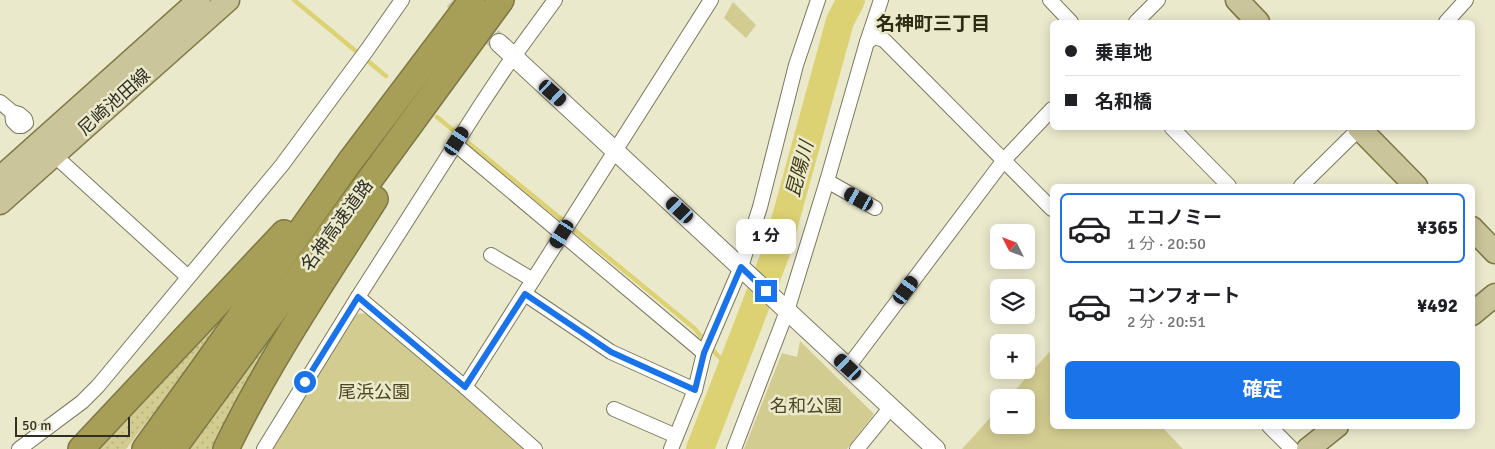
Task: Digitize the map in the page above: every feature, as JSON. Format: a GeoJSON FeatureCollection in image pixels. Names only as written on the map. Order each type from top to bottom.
{"type":"FeatureCollection","features":[{"type":"Feature","properties":{"kind":"highway","name":"名神高速道路"},"geometry":{"type":"LineString","coordinates":[[145,449],[349,163],[472,0]]}},
{"type":"Feature","properties":{"kind":"highway","name":"名神高速道路"},"geometry":{"type":"LineString","coordinates":[[173,449],[501,0]]}},
{"type":"Feature","properties":{"kind":"highway"},"geometry":{"type":"LineString","coordinates":[[226,449],[247,406],[317,290],[420,129],[449,72]]}},
{"type":"Feature","properties":{"kind":"highway"},"geometry":{"type":"LineString","coordinates":[[82,449],[349,163]]}},
{"type":"Feature","properties":{"kind":"main road","name":"尼崎池田線"},"geometry":{"type":"LineString","coordinates":[[0,178],[194,7],[228,0]]}},
{"type":"Feature","properties":{"kind":"main road"},"geometry":{"type":"LineString","coordinates":[[1237,0],[1256,20]]}},
{"type":"Feature","properties":{"kind":"main road"},"geometry":{"type":"LineString","coordinates":[[1253,0],[1273,20]]}},
{"type":"Feature","properties":{"kind":"main road","name":"尼崎池田線"},"geometry":{"type":"LineString","coordinates":[[0,203],[54,155],[194,7]]}},
{"type":"Feature","properties":{"kind":"main road"},"geometry":{"type":"LineString","coordinates":[[1367,130],[1414,184]]}},
{"type":"Feature","properties":{"kind":"main road"},"geometry":{"type":"LineString","coordinates":[[1367,130],[1430,184]]}},
{"type":"Feature","properties":{"kind":"main road"},"geometry":{"type":"LineString","coordinates":[[1475,231],[1495,252]]}},
{"type":"Feature","properties":{"kind":"main road"},"geometry":{"type":"LineString","coordinates":[[1475,247],[1495,267]]}},
{"type":"Feature","properties":{"kind":"main road"},"geometry":{"type":"LineString","coordinates":[[1475,312],[1495,295]]}},
{"type":"Feature","properties":{"kind":"main road"},"geometry":{"type":"LineString","coordinates":[[1308,449],[1333,429]]}},
{"type":"Feature","properties":{"kind":"street"},"geometry":{"type":"LineString","coordinates":[[19,449],[82,402],[98,386],[282,165],[402,0]]}},
{"type":"Feature","properties":{"kind":"street"},"geometry":{"type":"LineString","coordinates":[[264,449],[458,139],[506,66],[556,0]]}},
{"type":"Feature","properties":{"kind":"street"},"geometry":{"type":"LineString","coordinates":[[465,387],[711,0]]}},
{"type":"Feature","properties":{"kind":"street"},"geometry":{"type":"LineString","coordinates":[[671,449],[695,390],[706,347],[744,270],[796,65],[818,0]]}},
{"type":"Feature","properties":{"kind":"street"},"geometry":{"type":"LineString","coordinates":[[734,449],[782,305],[827,181],[881,0]]}},
{"type":"Feature","properties":{"kind":"street"},"geometry":{"type":"LineString","coordinates":[[1050,0],[1069,20]]}},
{"type":"Feature","properties":{"kind":"street"},"geometry":{"type":"LineString","coordinates":[[1138,20],[1158,0]]}},
{"type":"Feature","properties":{"kind":"street"},"geometry":{"type":"LineString","coordinates":[[1448,20],[1466,0]]}},
{"type":"Feature","properties":{"kind":"street"},"geometry":{"type":"LineString","coordinates":[[867,42],[875,37],[884,40],[1050,207]]}},
{"type":"Feature","properties":{"kind":"street"},"geometry":{"type":"LineString","coordinates":[[498,42],[936,449]]}},
{"type":"Feature","properties":{"kind":"street"},"geometry":{"type":"LineString","coordinates":[[0,102],[12,112]]}},
{"type":"Feature","properties":{"kind":"street"},"geometry":{"type":"LineString","coordinates":[[848,367],[1004,160],[1050,112]]}},
{"type":"Feature","properties":{"kind":"street"},"geometry":{"type":"LineString","coordinates":[[1174,130],[1227,184]]}},
{"type":"Feature","properties":{"kind":"street"},"geometry":{"type":"LineString","coordinates":[[1303,184],[1363,130]]}},
{"type":"Feature","properties":{"kind":"street"},"geometry":{"type":"LineString","coordinates":[[458,139],[706,347]]}},
{"type":"Feature","properties":{"kind":"street"},"geometry":{"type":"LineString","coordinates":[[54,155],[188,277]]}},
{"type":"Feature","properties":{"kind":"street"},"geometry":{"type":"LineString","coordinates":[[827,181],[874,208]]}},
{"type":"Feature","properties":{"kind":"street"},"geometry":{"type":"LineString","coordinates":[[491,255],[534,280]]}},
{"type":"Feature","properties":{"kind":"street"},"geometry":{"type":"LineString","coordinates":[[525,294],[611,352],[695,390]]}},
{"type":"Feature","properties":{"kind":"street"},"geometry":{"type":"LineString","coordinates":[[358,297],[535,449]]}},
{"type":"Feature","properties":{"kind":"street"},"geometry":{"type":"LineString","coordinates":[[858,449],[891,407]]}},
{"type":"Feature","properties":{"kind":"street"},"geometry":{"type":"LineString","coordinates":[[614,409],[676,436]]}},
{"type":"Feature","properties":{"kind":"street"},"geometry":{"type":"LineString","coordinates":[[1272,429],[1292,449]]}},
{"type":"Feature","properties":{"kind":"green space"},"geometry":{"type":"Polygon","coordinates":[[[733,2],[756,25],[746,38],[724,18],[733,2]]]}},
{"type":"Feature","properties":{"kind":"green space"},"geometry":{"type":"Polygon","coordinates":[[[217,312],[226,320],[126,449],[95,449],[217,312]]]}},
{"type":"Feature","properties":{"kind":"green space","name":"尾浜公園"},"geometry":{"type":"Polygon","coordinates":[[[369,313],[524,449],[271,449],[357,314],[369,313]]]}},
{"type":"Feature","properties":{"kind":"green space","name":"名和公園"},"geometry":{"type":"Polygon","coordinates":[[[800,341],[874,414],[847,449],[744,449],[782,353],[797,357],[800,341]]]}},
{"type":"Feature","properties":{"kind":"green space"},"geometry":{"type":"Polygon","coordinates":[[[264,342],[270,343],[214,449],[189,449],[264,342]]]}},
{"type":"Feature","properties":{"kind":"green space"},"geometry":{"type":"Polygon","coordinates":[[[1050,351],[1050,429],[1164,429],[1183,449],[962,449],[990,418],[990,434],[1035,434],[1035,389],[1016,389],[1025,379],[1035,379],[1035,368],[1050,351]]]}},
{"type":"Feature","properties":{"kind":"waterway"},"geometry":{"type":"LineString","coordinates":[[294,0],[386,76]]}},
{"type":"Feature","properties":{"kind":"waterway","name":"昆陽川"},"geometry":{"type":"LineString","coordinates":[[700,449],[777,250],[840,21],[851,0]]}},
{"type":"Feature","properties":{"kind":"waterway"},"geometry":{"type":"LineString","coordinates":[[437,117],[694,328],[718,356],[732,367]]}},
{"type":"Feature","properties":{"kind":"tunnel"},"geometry":{"type":"LineString","coordinates":[[453,0],[499,43]]}},
{"type":"Feature","properties":{"kind":"district","name":"名神町三丁目"},"geometry":{"type":"Point","coordinates":[933,24]}},
{"type":"Feature","properties":{"kind":"route"},"geometry":{"type":"LineString","coordinates":[[305,382],[358,297],[465,387],[525,294],[611,352],[695,390],[704,353],[741,267],[766,291]]}}]}
